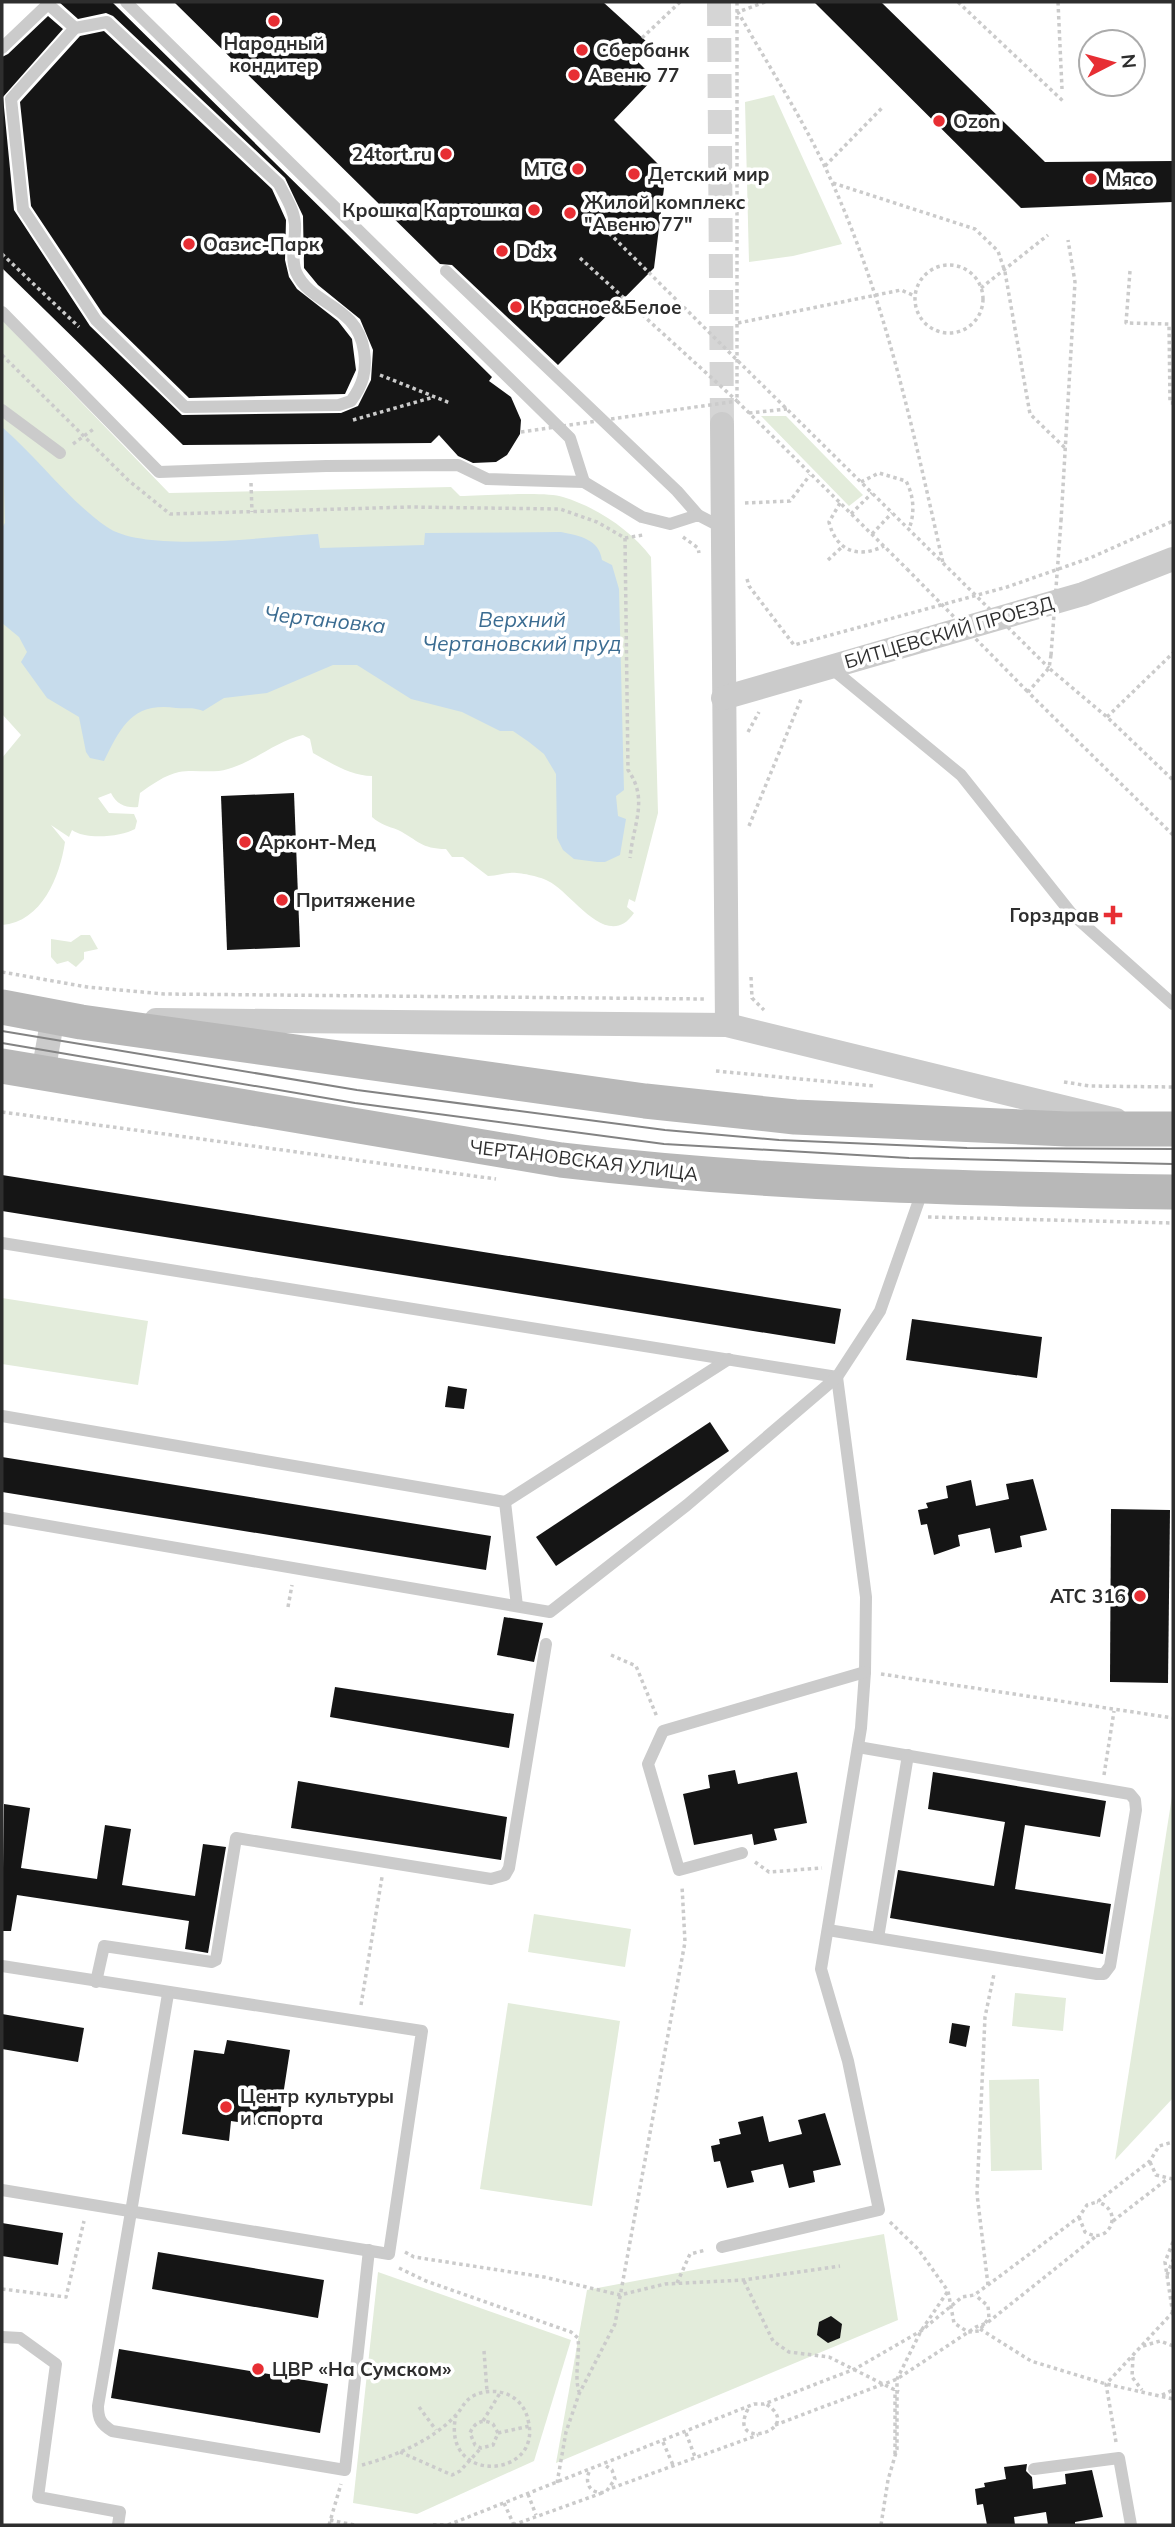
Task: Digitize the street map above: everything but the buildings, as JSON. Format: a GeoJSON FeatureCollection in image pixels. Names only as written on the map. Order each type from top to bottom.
{"type":"FeatureCollection","features":[{"type":"Feature","properties":{"kind":"main road"},"geometry":{"type":"LineString","coordinates":[[2,1007],[67,1019],[645,1101],[795,1117],[889,1124],[1162,1129]]}},
{"type":"Feature","properties":{"kind":"main road","name":"ЧЕРТАНОВСКАЯ УЛИЦА"},"geometry":{"type":"LineString","coordinates":[[2,1066],[561,1160],[698,1175],[923,1189],[1173,1192]]}},
{"type":"Feature","properties":{"kind":"street"},"geometry":{"type":"LineString","coordinates":[[722,424],[727,1025]]}},
{"type":"Feature","properties":{"kind":"street","name":"БИТЦЕВСКИЙ ПРОЕЗД"},"geometry":{"type":"LineString","coordinates":[[723,698],[1083,594],[1173,559]]}},
{"type":"Feature","properties":{"kind":"street"},"geometry":{"type":"LineString","coordinates":[[43,1073],[67,1019],[727,1025],[1162,1129]]}},
{"type":"Feature","properties":{"kind":"lane"},"geometry":{"type":"LineString","coordinates":[[126,2],[570,438],[584,482]]}},
{"type":"Feature","properties":{"kind":"lane"},"geometry":{"type":"LineString","coordinates":[[2,48],[48,4],[75,28]]}},
{"type":"Feature","properties":{"kind":"lane"},"geometry":{"type":"LineString","coordinates":[[107,22],[117,28],[279,184],[295,225],[293,239],[296,272],[313,291],[345,313],[362,335],[367,370],[351,401],[339,405],[185,407],[96,320],[23,209],[11,99],[75,28],[107,22]]}},
{"type":"Feature","properties":{"kind":"lane"},"geometry":{"type":"LineString","coordinates":[[446,271],[677,491],[698,515],[723,528]]}},
{"type":"Feature","properties":{"kind":"lane"},"geometry":{"type":"LineString","coordinates":[[2,312],[159,472],[326,466],[458,466],[487,479],[584,482],[642,517],[674,526],[698,515]]}},
{"type":"Feature","properties":{"kind":"lane"},"geometry":{"type":"LineString","coordinates":[[2,410],[60,453]]}},
{"type":"Feature","properties":{"kind":"lane"},"geometry":{"type":"LineString","coordinates":[[830,667],[961,775],[1071,913],[1173,1004]]}},
{"type":"Feature","properties":{"kind":"lane"},"geometry":{"type":"LineString","coordinates":[[2,1518],[550,1612],[687,1505],[837,1377],[880,1311],[923,1189]]}},
{"type":"Feature","properties":{"kind":"lane"},"geometry":{"type":"LineString","coordinates":[[2,1243],[837,1377]]}},
{"type":"Feature","properties":{"kind":"lane"},"geometry":{"type":"LineString","coordinates":[[2,1416],[505,1502],[729,1359]]}},
{"type":"Feature","properties":{"kind":"lane"},"geometry":{"type":"LineString","coordinates":[[722,2247],[879,2210],[848,2061],[821,1969],[858,1747],[864,1672],[866,1597],[837,1377]]}},
{"type":"Feature","properties":{"kind":"lane"},"geometry":{"type":"LineString","coordinates":[[505,1502],[517,1606]]}},
{"type":"Feature","properties":{"kind":"lane"},"geometry":{"type":"LineString","coordinates":[[96,1982],[104,1946],[212,1962],[216,1960],[236,1838],[491,1879],[505,1875],[509,1868],[546,1644]]}},
{"type":"Feature","properties":{"kind":"lane"},"geometry":{"type":"LineString","coordinates":[[742,1853],[679,1870],[648,1764],[663,1731],[864,1672]]}},
{"type":"Feature","properties":{"kind":"lane"},"geometry":{"type":"LineString","coordinates":[[828,1930],[1097,1974],[1108,1971],[1135,1800],[1124,1791],[858,1747]]}},
{"type":"Feature","properties":{"kind":"lane"},"geometry":{"type":"LineString","coordinates":[[878,1938],[908,1755]]}},
{"type":"Feature","properties":{"kind":"lane"},"geometry":{"type":"LineString","coordinates":[[2,1966],[168,1994],[422,2031],[389,2249],[369,2250],[2,2190]]}},
{"type":"Feature","properties":{"kind":"lane"},"geometry":{"type":"LineString","coordinates":[[168,1994],[98,2406],[99,2417],[104,2426],[112,2431],[345,2470],[369,2250]]}},
{"type":"Feature","properties":{"kind":"lane"},"geometry":{"type":"LineString","coordinates":[[2,2337],[20,2338],[56,2364],[38,2497],[120,2512],[118,2525]]}},
{"type":"Feature","properties":{"kind":"lane"},"geometry":{"type":"LineString","coordinates":[[1034,2469],[1119,2458],[1131,2525]]}},
{"type":"Feature","properties":{"kind":"path"},"geometry":{"type":"LineString","coordinates":[[642,38],[680,2]]}},
{"type":"Feature","properties":{"kind":"path"},"geometry":{"type":"LineString","coordinates":[[737,2],[737,401]]}},
{"type":"Feature","properties":{"kind":"path"},"geometry":{"type":"LineString","coordinates":[[738,12],[765,2]]}},
{"type":"Feature","properties":{"kind":"path"},"geometry":{"type":"LineString","coordinates":[[958,2],[1064,102]]}},
{"type":"Feature","properties":{"kind":"path"},"geometry":{"type":"LineString","coordinates":[[1058,2],[1062,89]]}},
{"type":"Feature","properties":{"kind":"path"},"geometry":{"type":"LineString","coordinates":[[738,12],[825,166],[876,297],[911,418],[943,563]]}},
{"type":"Feature","properties":{"kind":"path"},"geometry":{"type":"LineString","coordinates":[[825,166],[883,107]]}},
{"type":"Feature","properties":{"kind":"path"},"geometry":{"type":"LineString","coordinates":[[833,183],[975,229],[998,251],[1005,272],[1030,414],[1065,448]]}},
{"type":"Feature","properties":{"kind":"path"},"geometry":{"type":"LineString","coordinates":[[604,228],[1049,668],[1107,717],[1173,780]]}},
{"type":"Feature","properties":{"kind":"path"},"geometry":{"type":"LineString","coordinates":[[981,288],[1005,272],[1048,235]]}},
{"type":"Feature","properties":{"kind":"path"},"geometry":{"type":"LineString","coordinates":[[1028,692],[1049,668],[1051,654],[1075,282],[1068,240]]}},
{"type":"Feature","properties":{"kind":"path"},"geometry":{"type":"LineString","coordinates":[[580,258],[737,401],[1173,835]]}},
{"type":"Feature","properties":{"kind":"path"},"geometry":{"type":"LineString","coordinates":[[952,265],[964,268],[975,276],[981,288],[983,301],[979,314],[971,325],[960,331],[947,333],[934,329],[923,321],[917,309],[915,296],[927,273],[952,265]]}},
{"type":"Feature","properties":{"kind":"path"},"geometry":{"type":"LineString","coordinates":[[1130,271],[1126,323],[1169,324],[1170,403],[1173,403]]}},
{"type":"Feature","properties":{"kind":"path"},"geometry":{"type":"LineString","coordinates":[[738,323],[901,290],[915,296]]}},
{"type":"Feature","properties":{"kind":"path"},"geometry":{"type":"LineString","coordinates":[[2,355],[128,480],[170,514],[409,507],[560,509],[597,522],[625,538],[674,526],[698,548],[700,560]]}},
{"type":"Feature","properties":{"kind":"path"},"geometry":{"type":"LineString","coordinates":[[367,370],[450,403]]}},
{"type":"Feature","properties":{"kind":"path"},"geometry":{"type":"LineString","coordinates":[[362,419],[435,397]]}},
{"type":"Feature","properties":{"kind":"path"},"geometry":{"type":"LineString","coordinates":[[521,432],[737,401]]}},
{"type":"Feature","properties":{"kind":"path"},"geometry":{"type":"LineString","coordinates":[[749,413],[787,409]]}},
{"type":"Feature","properties":{"kind":"path"},"geometry":{"type":"LineString","coordinates":[[60,453],[103,421]]}},
{"type":"Feature","properties":{"kind":"path"},"geometry":{"type":"LineString","coordinates":[[861,482],[879,473],[906,481],[911,489],[914,516],[909,530]]}},
{"type":"Feature","properties":{"kind":"path"},"geometry":{"type":"LineString","coordinates":[[745,503],[790,501],[811,475]]}},
{"type":"Feature","properties":{"kind":"path"},"geometry":{"type":"LineString","coordinates":[[251,482],[252,512]]}},
{"type":"Feature","properties":{"kind":"path"},"geometry":{"type":"LineString","coordinates":[[744,489],[745,515]]}},
{"type":"Feature","properties":{"kind":"path"},"geometry":{"type":"LineString","coordinates":[[851,514],[872,493]]}},
{"type":"Feature","properties":{"kind":"path"},"geometry":{"type":"LineString","coordinates":[[839,503],[829,522],[832,536],[842,547],[860,553],[884,546]]}},
{"type":"Feature","properties":{"kind":"path"},"geometry":{"type":"LineString","coordinates":[[871,534],[892,513]]}},
{"type":"Feature","properties":{"kind":"path"},"geometry":{"type":"LineString","coordinates":[[747,576],[749,586],[794,645],[1007,587],[1090,558],[1173,521]]}},
{"type":"Feature","properties":{"kind":"path"},"geometry":{"type":"LineString","coordinates":[[625,538],[628,769],[637,783],[641,797],[630,858]]}},
{"type":"Feature","properties":{"kind":"path"},"geometry":{"type":"LineString","coordinates":[[828,560],[842,547]]}},
{"type":"Feature","properties":{"kind":"path"},"geometry":{"type":"LineString","coordinates":[[1107,717],[1173,653]]}},
{"type":"Feature","properties":{"kind":"path"},"geometry":{"type":"LineString","coordinates":[[745,823],[746,836],[804,692],[793,695]]}},
{"type":"Feature","properties":{"kind":"path"},"geometry":{"type":"LineString","coordinates":[[744,743],[755,715],[763,708]]}},
{"type":"Feature","properties":{"kind":"path"},"geometry":{"type":"LineString","coordinates":[[751,971],[752,998]]}},
{"type":"Feature","properties":{"kind":"path"},"geometry":{"type":"LineString","coordinates":[[2,972],[87,987],[164,994],[752,998],[765,1010],[775,1014]]}},
{"type":"Feature","properties":{"kind":"path"},"geometry":{"type":"LineString","coordinates":[[716,1072],[792,1078]]}},
{"type":"Feature","properties":{"kind":"path"},"geometry":{"type":"LineString","coordinates":[[780,1077],[799,1079]]}},
{"type":"Feature","properties":{"kind":"path"},"geometry":{"type":"LineString","coordinates":[[1055,1081],[1090,1086],[1173,1087]]}},
{"type":"Feature","properties":{"kind":"path"},"geometry":{"type":"LineString","coordinates":[[288,1607],[295,1568]]}},
{"type":"Feature","properties":{"kind":"path"},"geometry":{"type":"LineString","coordinates":[[611,1655],[635,1666],[663,1731]]}},
{"type":"Feature","properties":{"kind":"path"},"geometry":{"type":"LineString","coordinates":[[864,1672],[1173,1718]]}},
{"type":"Feature","properties":{"kind":"path"},"geometry":{"type":"LineString","coordinates":[[1102,1787],[1114,1711]]}},
{"type":"Feature","properties":{"kind":"path"},"geometry":{"type":"LineString","coordinates":[[742,1853],[769,1872],[812,1868]]}},
{"type":"Feature","properties":{"kind":"path"},"geometry":{"type":"LineString","coordinates":[[359,2022],[385,1862]]}},
{"type":"Feature","properties":{"kind":"path"},"geometry":{"type":"LineString","coordinates":[[557,2483],[566,2432],[579,2394],[615,2324],[685,1942],[684,1894],[679,1870]]}},
{"type":"Feature","properties":{"kind":"path"},"geometry":{"type":"LineString","coordinates":[[988,2285],[977,2194],[985,2017],[998,1958]]}},
{"type":"Feature","properties":{"kind":"path"},"geometry":{"type":"LineString","coordinates":[[433,2525],[447,2525],[749,2407],[764,2404],[855,2369],[921,2332],[961,2297],[974,2295],[1079,2217],[1087,2205],[1097,2202],[1150,2161],[1159,2146],[1173,2143]]}},
{"type":"Feature","properties":{"kind":"path"},"geometry":{"type":"LineString","coordinates":[[1150,2161],[1153,2171],[1166,2179],[1173,2179]]}},
{"type":"Feature","properties":{"kind":"path"},"geometry":{"type":"LineString","coordinates":[[504,2503],[514,2525],[695,2457],[768,2433],[775,2425],[897,2379],[986,2323],[1095,2236],[1105,2234],[1113,2221],[1166,2179]]}},
{"type":"Feature","properties":{"kind":"path"},"geometry":{"type":"LineString","coordinates":[[1097,2202],[1107,2206],[1113,2221]]}},
{"type":"Feature","properties":{"kind":"path"},"geometry":{"type":"LineString","coordinates":[[2,2289],[66,2297],[88,2205]]}},
{"type":"Feature","properties":{"kind":"path"},"geometry":{"type":"LineString","coordinates":[[879,2210],[918,2249],[948,2291],[953,2306],[954,2323],[968,2332]]}},
{"type":"Feature","properties":{"kind":"path"},"geometry":{"type":"LineString","coordinates":[[1079,2217],[1081,2228],[1095,2236]]}},
{"type":"Feature","properties":{"kind":"path"},"geometry":{"type":"LineString","coordinates":[[1106,2384],[1173,2313],[1165,2262],[1173,2242]]}},
{"type":"Feature","properties":{"kind":"path"},"geometry":{"type":"LineString","coordinates":[[676,2284],[690,2254],[722,2247]]}},
{"type":"Feature","properties":{"kind":"path"},"geometry":{"type":"LineString","coordinates":[[389,2249],[414,2257],[521,2273],[620,2295],[676,2284],[744,2280],[840,2266]]}},
{"type":"Feature","properties":{"kind":"path"},"geometry":{"type":"LineString","coordinates":[[389,2249],[398,2267],[426,2281],[571,2332],[578,2338],[580,2355],[576,2382],[579,2394]]}},
{"type":"Feature","properties":{"kind":"path"},"geometry":{"type":"LineString","coordinates":[[1166,2277],[1173,2260]]}},
{"type":"Feature","properties":{"kind":"path"},"geometry":{"type":"LineString","coordinates":[[744,2280],[773,2342],[789,2352],[828,2357],[897,2391]]}},
{"type":"Feature","properties":{"kind":"path"},"geometry":{"type":"LineString","coordinates":[[881,2525],[895,2456],[897,2379],[921,2332],[948,2291]]}},
{"type":"Feature","properties":{"kind":"path"},"geometry":{"type":"LineString","coordinates":[[974,2295],[988,2306],[986,2323]]}},
{"type":"Feature","properties":{"kind":"path"},"geometry":{"type":"LineString","coordinates":[[978,2328],[1031,2361],[1106,2384],[1173,2399]]}},
{"type":"Feature","properties":{"kind":"path"},"geometry":{"type":"LineString","coordinates":[[1173,2346],[1160,2341],[1150,2342],[1135,2353],[1131,2368],[1136,2384],[1149,2394],[1158,2395],[1173,2390]]}},
{"type":"Feature","properties":{"kind":"path"},"geometry":{"type":"LineString","coordinates":[[484,2351],[487,2391]]}},
{"type":"Feature","properties":{"kind":"path"},"geometry":{"type":"LineString","coordinates":[[1106,2384],[1119,2458]]}},
{"type":"Feature","properties":{"kind":"path"},"geometry":{"type":"LineString","coordinates":[[329,2522],[345,2470],[400,2452],[456,2415],[463,2403],[487,2391],[500,2392],[520,2404],[530,2426],[528,2440],[522,2453],[511,2463],[497,2468],[482,2467],[470,2460],[455,2440],[456,2415]]}},
{"type":"Feature","properties":{"kind":"path"},"geometry":{"type":"LineString","coordinates":[[483,2421],[500,2392]]}},
{"type":"Feature","properties":{"kind":"path"},"geometry":{"type":"LineString","coordinates":[[764,2404],[775,2414],[775,2425]]}},
{"type":"Feature","properties":{"kind":"path"},"geometry":{"type":"LineString","coordinates":[[419,2407],[436,2430]]}},
{"type":"Feature","properties":{"kind":"path"},"geometry":{"type":"LineString","coordinates":[[749,2407],[745,2416],[746,2426],[758,2435]]}},
{"type":"Feature","properties":{"kind":"path"},"geometry":{"type":"LineString","coordinates":[[481,2448],[475,2445],[470,2433],[477,2423],[483,2421],[493,2424],[498,2433]]}},
{"type":"Feature","properties":{"kind":"path"},"geometry":{"type":"LineString","coordinates":[[498,2433],[530,2426]]}},
{"type":"Feature","properties":{"kind":"path"},"geometry":{"type":"LineString","coordinates":[[400,2452],[452,2475],[481,2448],[493,2445],[498,2433]]}},
{"type":"Feature","properties":{"kind":"path"},"geometry":{"type":"LineString","coordinates":[[685,2434],[695,2457]]}},
{"type":"Feature","properties":{"kind":"path"},"geometry":{"type":"LineString","coordinates":[[663,2442],[673,2465]]}},
{"type":"Feature","properties":{"kind":"path"},"geometry":{"type":"LineString","coordinates":[[604,2465],[614,2474],[612,2488]]}},
{"type":"Feature","properties":{"kind":"path"},"geometry":{"type":"LineString","coordinates":[[591,2470],[588,2483],[593,2491],[602,2493]]}},
{"type":"Feature","properties":{"kind":"path"},"geometry":{"type":"LineString","coordinates":[[528,2494],[536,2515]]}},
{"type":"Feature","properties":{"kind":"path"},"geometry":{"type":"LineString","coordinates":[[323,2525],[329,2522],[354,2525]]}},
{"type":"Feature","properties":{"kind":"green space"},"geometry":{"type":"Polygon","coordinates":[[[774,95],[842,244],[793,256],[749,262],[745,102],[774,95]]]}},
{"type":"Feature","properties":{"kind":"green space"},"geometry":{"type":"Polygon","coordinates":[[[2,320],[169,493],[451,487],[460,496],[554,495],[600,513],[643,547],[651,557],[658,813],[635,902],[629,899],[627,907],[634,913],[623,924],[612,926],[601,923],[545,879],[514,873],[488,876],[463,857],[452,857],[446,849],[425,846],[382,824],[372,817],[372,776],[349,771],[313,753],[310,739],[303,735],[228,769],[185,771],[169,775],[140,793],[138,807],[122,805],[111,793],[98,798],[109,813],[134,814],[137,821],[135,829],[129,832],[94,836],[72,830],[69,837],[51,825],[65,842],[59,869],[47,895],[28,916],[2,925],[2,758],[21,735],[2,714],[2,320]]]}},
{"type":"Feature","properties":{"kind":"green space"},"geometry":{"type":"Polygon","coordinates":[[[761,416],[786,416],[863,495],[849,506],[761,416]]]}},
{"type":"Feature","properties":{"kind":"green space"},"geometry":{"type":"Polygon","coordinates":[[[81,935],[90,935],[98,949],[84,952],[84,959],[76,967],[68,961],[57,964],[51,957],[51,939],[71,942],[81,935]]]}},
{"type":"Feature","properties":{"kind":"green space"},"geometry":{"type":"Polygon","coordinates":[[[2,1298],[148,1321],[138,1385],[2,1364],[2,1298]]]}},
{"type":"Feature","properties":{"kind":"green space"},"geometry":{"type":"Polygon","coordinates":[[[1173,1790],[1173,2098],[1115,2160],[1173,1790]]]}},
{"type":"Feature","properties":{"kind":"green space"},"geometry":{"type":"Polygon","coordinates":[[[534,1914],[631,1929],[625,1967],[528,1952],[534,1914]]]}},
{"type":"Feature","properties":{"kind":"green space"},"geometry":{"type":"Polygon","coordinates":[[[1015,1993],[1066,1998],[1063,2031],[1012,2026],[1015,1993]]]}},
{"type":"Feature","properties":{"kind":"green space"},"geometry":{"type":"Polygon","coordinates":[[[508,2003],[620,2021],[592,2206],[480,2189],[508,2003]]]}},
{"type":"Feature","properties":{"kind":"green space"},"geometry":{"type":"Polygon","coordinates":[[[1039,2079],[1042,2170],[991,2171],[989,2080],[1039,2079]]]}},
{"type":"Feature","properties":{"kind":"green space"},"geometry":{"type":"Polygon","coordinates":[[[884,2234],[898,2320],[556,2463],[587,2290],[884,2234]]]}},
{"type":"Feature","properties":{"kind":"green space"},"geometry":{"type":"Polygon","coordinates":[[[378,2272],[571,2340],[534,2461],[417,2514],[353,2503],[378,2272]]]}},
{"type":"Feature","properties":{"kind":"water","name":"Верхний Чертановский пруд"},"geometry":{"type":"Polygon","coordinates":[[[2,427],[93,517],[125,535],[149,540],[240,540],[318,534],[320,548],[424,545],[425,533],[561,532],[593,543],[602,560],[612,565],[619,589],[624,790],[616,796],[618,816],[626,819],[620,855],[605,862],[597,862],[574,859],[563,850],[557,838],[556,774],[544,754],[529,742],[513,731],[500,731],[462,712],[411,699],[357,665],[333,665],[267,693],[224,698],[203,711],[161,707],[149,709],[138,713],[123,728],[104,761],[90,758],[86,752],[79,717],[47,698],[21,662],[27,652],[19,637],[2,623],[2,528],[5,523],[2,427]]]}},
{"type":"Feature","properties":{"kind":"tunnel"},"geometry":{"type":"LineString","coordinates":[[719,2],[722,424]]}},
{"type":"Feature","properties":{"kind":"tram line"},"geometry":{"type":"LineString","coordinates":[[2,1031],[357,1090],[665,1130],[779,1140],[967,1148],[1173,1149]]}},
{"type":"Feature","properties":{"kind":"tram line"},"geometry":{"type":"LineString","coordinates":[[2,1043],[355,1103],[664,1144],[909,1158],[1173,1164]]}},
{"type":"Feature","properties":{"kind":"place","name":"Народный кондитер"},"geometry":{"type":"Point","coordinates":[274,21]}},
{"type":"Feature","properties":{"kind":"place","name":"Сбербанк"},"geometry":{"type":"Point","coordinates":[582,50]}},
{"type":"Feature","properties":{"kind":"place","name":"Авеню 77"},"geometry":{"type":"Point","coordinates":[574,75]}},
{"type":"Feature","properties":{"kind":"place","name":"Ozon"},"geometry":{"type":"Point","coordinates":[939,121]}},
{"type":"Feature","properties":{"kind":"place","name":"24tort.ru"},"geometry":{"type":"Point","coordinates":[446,154]}},
{"type":"Feature","properties":{"kind":"place","name":"МТС"},"geometry":{"type":"Point","coordinates":[578,169]}},
{"type":"Feature","properties":{"kind":"place","name":"Детский мир"},"geometry":{"type":"Point","coordinates":[634,174]}},
{"type":"Feature","properties":{"kind":"place","name":"Мясо"},"geometry":{"type":"Point","coordinates":[1091,179]}},
{"type":"Feature","properties":{"kind":"place","name":"Крошка Картошка"},"geometry":{"type":"Point","coordinates":[534,210]}},
{"type":"Feature","properties":{"kind":"place","name":"Жилой комплекс \"Авеню 77\""},"geometry":{"type":"Point","coordinates":[570,213]}},
{"type":"Feature","properties":{"kind":"place","name":"Оазис-Парк"},"geometry":{"type":"Point","coordinates":[189,244]}},
{"type":"Feature","properties":{"kind":"place","name":"Ddx"},"geometry":{"type":"Point","coordinates":[502,251]}},
{"type":"Feature","properties":{"kind":"place","name":"Красное&Белое"},"geometry":{"type":"Point","coordinates":[516,307]}},
{"type":"Feature","properties":{"kind":"place","name":"Арконт-Мед"},"geometry":{"type":"Point","coordinates":[245,842]}},
{"type":"Feature","properties":{"kind":"place","name":"Притяжение"},"geometry":{"type":"Point","coordinates":[282,900]}},
{"type":"Feature","properties":{"kind":"place","name":"Горздрав"},"geometry":{"type":"Point","coordinates":[1113,915]}},
{"type":"Feature","properties":{"kind":"place","name":"АТС 316"},"geometry":{"type":"Point","coordinates":[1140,1596]}},
{"type":"Feature","properties":{"kind":"place","name":"Центр культуры и спорта"},"geometry":{"type":"Point","coordinates":[226,2107]}},
{"type":"Feature","properties":{"kind":"place","name":"ЦВР «На Сумском»"},"geometry":{"type":"Point","coordinates":[258,2369]}},
{"type":"Feature","properties":{"kind":"water label","name":"Чертановка"},"geometry":{"type":"Point","coordinates":[325,619]}}]}
